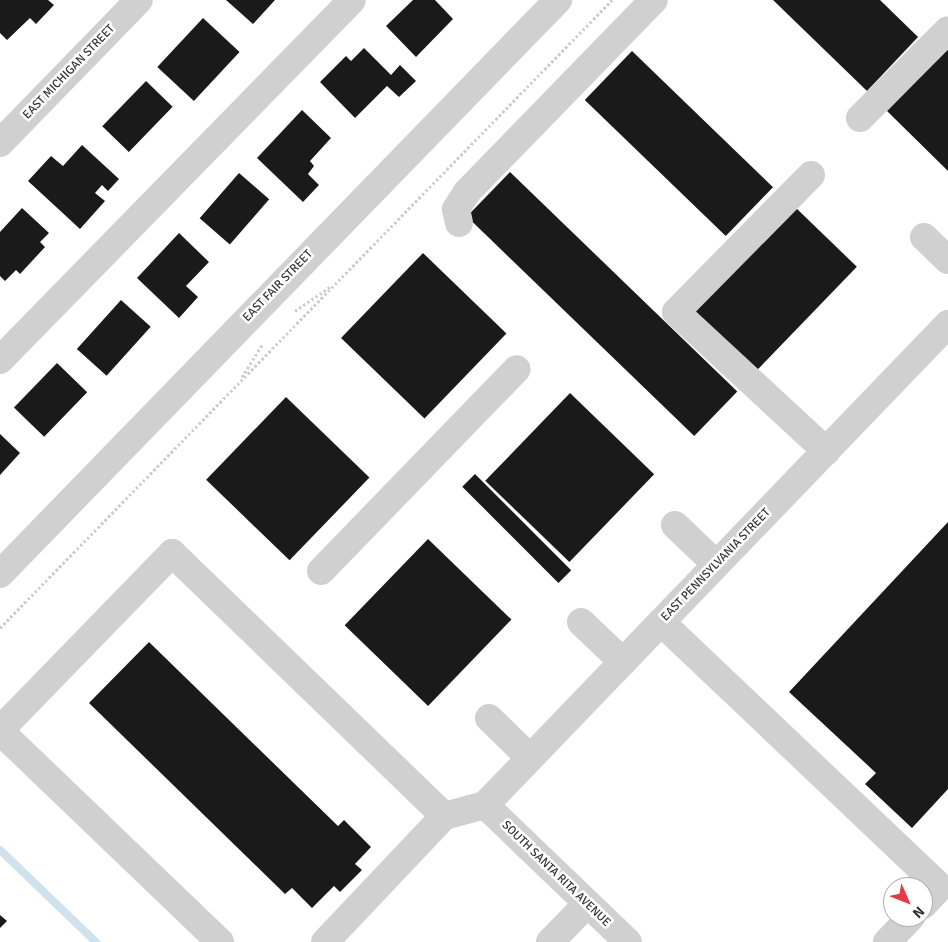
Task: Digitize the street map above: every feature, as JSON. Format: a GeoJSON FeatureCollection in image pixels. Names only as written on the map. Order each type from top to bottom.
{"type":"FeatureCollection","features":[{"type":"Feature","properties":{"kind":"street","name":"EAST MICHIGAN STREET"},"geometry":{"type":"LineString","coordinates":[[0,143],[139,0]]}},
{"type":"Feature","properties":{"kind":"street"},"geometry":{"type":"LineString","coordinates":[[0,360],[352,0]]}},
{"type":"Feature","properties":{"kind":"street","name":"EAST FAIR STREET"},"geometry":{"type":"LineString","coordinates":[[0,574],[558,0]]}},
{"type":"Feature","properties":{"kind":"street"},"geometry":{"type":"LineString","coordinates":[[459,223],[456,209],[467,192],[654,0]]}},
{"type":"Feature","properties":{"kind":"street"},"geometry":{"type":"LineString","coordinates":[[860,118],[948,30]]}},
{"type":"Feature","properties":{"kind":"street"},"geometry":{"type":"LineString","coordinates":[[811,175],[676,312],[826,451]]}},
{"type":"Feature","properties":{"kind":"street"},"geometry":{"type":"LineString","coordinates":[[924,238],[948,260]]}},
{"type":"Feature","properties":{"kind":"street","name":"EAST PENNSYLVANIA STREET"},"geometry":{"type":"LineString","coordinates":[[484,806],[948,324]]}},
{"type":"Feature","properties":{"kind":"street"},"geometry":{"type":"LineString","coordinates":[[321,571],[517,369]]}},
{"type":"Feature","properties":{"kind":"street"},"geometry":{"type":"LineString","coordinates":[[675,524],[716,564]]}},
{"type":"Feature","properties":{"kind":"street"},"geometry":{"type":"LineString","coordinates":[[220,942],[0,731],[172,553],[444,816]]}},
{"type":"Feature","properties":{"kind":"street"},"geometry":{"type":"LineString","coordinates":[[581,622],[623,662]]}},
{"type":"Feature","properties":{"kind":"street"},"geometry":{"type":"LineString","coordinates":[[661,622],[937,890]]}},
{"type":"Feature","properties":{"kind":"street"},"geometry":{"type":"LineString","coordinates":[[489,718],[530,758]]}},
{"type":"Feature","properties":{"kind":"street"},"geometry":{"type":"LineString","coordinates":[[325,942],[444,816],[484,806]]}},
{"type":"Feature","properties":{"kind":"street","name":"SOUTH SANTA RITA AVENUE"},"geometry":{"type":"LineString","coordinates":[[484,806],[628,942]]}},
{"type":"Feature","properties":{"kind":"street"},"geometry":{"type":"LineString","coordinates":[[550,942],[587,904]]}},
{"type":"Feature","properties":{"kind":"street"},"geometry":{"type":"LineString","coordinates":[[887,942],[901,927]]}},
{"type":"Feature","properties":{"kind":"path"},"geometry":{"type":"LineString","coordinates":[[0,628],[612,0]]}},
{"type":"Feature","properties":{"kind":"path"},"geometry":{"type":"LineString","coordinates":[[289,315],[337,282]]}},
{"type":"Feature","properties":{"kind":"path"},"geometry":{"type":"LineString","coordinates":[[238,384],[269,334]]}},
{"type":"Feature","properties":{"kind":"building"},"geometry":{"type":"Polygon","coordinates":[[[0,0],[48,0],[54,5],[36,24],[30,18],[7,40],[0,33],[0,0]]]}},
{"type":"Feature","properties":{"kind":"building"},"geometry":{"type":"Polygon","coordinates":[[[226,0],[275,0],[253,24],[226,0]]]}},
{"type":"Feature","properties":{"kind":"building"},"geometry":{"type":"Polygon","coordinates":[[[413,0],[435,0],[453,19],[416,57],[386,26],[413,0]]]}},
{"type":"Feature","properties":{"kind":"building"},"geometry":{"type":"Polygon","coordinates":[[[773,0],[880,0],[918,37],[867,91],[773,0]]]}},
{"type":"Feature","properties":{"kind":"building"},"geometry":{"type":"Polygon","coordinates":[[[203,18],[240,52],[194,101],[157,67],[203,18]]]}},
{"type":"Feature","properties":{"kind":"building"},"geometry":{"type":"Polygon","coordinates":[[[364,48],[391,75],[400,65],[416,81],[399,97],[387,86],[355,118],[320,82],[346,56],[351,61],[364,48]]]}},
{"type":"Feature","properties":{"kind":"building"},"geometry":{"type":"Polygon","coordinates":[[[948,49],[948,171],[887,111],[948,49]]]}},
{"type":"Feature","properties":{"kind":"building"},"geometry":{"type":"Polygon","coordinates":[[[632,51],[773,187],[726,236],[585,100],[632,51]]]}},
{"type":"Feature","properties":{"kind":"building"},"geometry":{"type":"Polygon","coordinates":[[[146,81],[173,107],[129,152],[102,126],[146,81]]]}},
{"type":"Feature","properties":{"kind":"building"},"geometry":{"type":"Polygon","coordinates":[[[302,110],[331,138],[310,161],[314,166],[308,174],[319,185],[303,202],[257,158],[302,110]]]}},
{"type":"Feature","properties":{"kind":"building"},"geometry":{"type":"Polygon","coordinates":[[[82,145],[119,179],[108,191],[102,185],[95,193],[105,201],[80,229],[28,181],[51,156],[63,166],[82,145]]]}},
{"type":"Feature","properties":{"kind":"building"},"geometry":{"type":"Polygon","coordinates":[[[510,172],[737,392],[694,436],[467,217],[510,172]]]}},
{"type":"Feature","properties":{"kind":"building"},"geometry":{"type":"Polygon","coordinates":[[[239,173],[269,199],[230,245],[200,218],[239,173]]]}},
{"type":"Feature","properties":{"kind":"building"},"geometry":{"type":"Polygon","coordinates":[[[795,207],[857,267],[755,372],[693,313],[795,207]]]}},
{"type":"Feature","properties":{"kind":"building"},"geometry":{"type":"Polygon","coordinates":[[[22,208],[49,233],[40,242],[45,247],[20,274],[16,270],[5,281],[0,276],[0,232],[22,208]]]}},
{"type":"Feature","properties":{"kind":"building"},"geometry":{"type":"Polygon","coordinates":[[[179,233],[209,262],[186,286],[198,297],[179,318],[137,278],[179,233]]]}},
{"type":"Feature","properties":{"kind":"building"},"geometry":{"type":"Polygon","coordinates":[[[423,253],[506,334],[424,418],[341,338],[423,253]]]}},
{"type":"Feature","properties":{"kind":"building"},"geometry":{"type":"Polygon","coordinates":[[[121,300],[151,327],[107,376],[77,349],[121,300]]]}},
{"type":"Feature","properties":{"kind":"building"},"geometry":{"type":"Polygon","coordinates":[[[57,363],[87,392],[44,437],[14,408],[57,363]]]}},
{"type":"Feature","properties":{"kind":"building"},"geometry":{"type":"Polygon","coordinates":[[[570,393],[654,474],[569,562],[485,481],[570,393]]]}},
{"type":"Feature","properties":{"kind":"building"},"geometry":{"type":"Polygon","coordinates":[[[286,397],[369,478],[290,560],[206,480],[286,397]]]}},
{"type":"Feature","properties":{"kind":"building"},"geometry":{"type":"Polygon","coordinates":[[[0,434],[20,453],[0,475],[0,434]]]}},
{"type":"Feature","properties":{"kind":"building"},"geometry":{"type":"Polygon","coordinates":[[[475,474],[571,570],[558,583],[462,487],[475,474]]]}},
{"type":"Feature","properties":{"kind":"building"},"geometry":{"type":"Polygon","coordinates":[[[948,522],[948,789],[912,828],[865,784],[876,773],[789,692],[948,522]]]}},
{"type":"Feature","properties":{"kind":"building"},"geometry":{"type":"Polygon","coordinates":[[[428,539],[511,620],[428,706],[345,625],[428,539]]]}},
{"type":"Feature","properties":{"kind":"building"},"geometry":{"type":"Polygon","coordinates":[[[149,642],[338,826],[344,820],[371,847],[355,864],[362,870],[340,892],[334,886],[312,908],[292,888],[285,894],[89,703],[149,642]]]}},
{"type":"Feature","properties":{"kind":"building"},"geometry":{"type":"Polygon","coordinates":[[[0,915],[7,921],[0,928],[0,915]]]}},
{"type":"Feature","properties":{"kind":"waterway"},"geometry":{"type":"LineString","coordinates":[[0,850],[96,942]]}}]}
